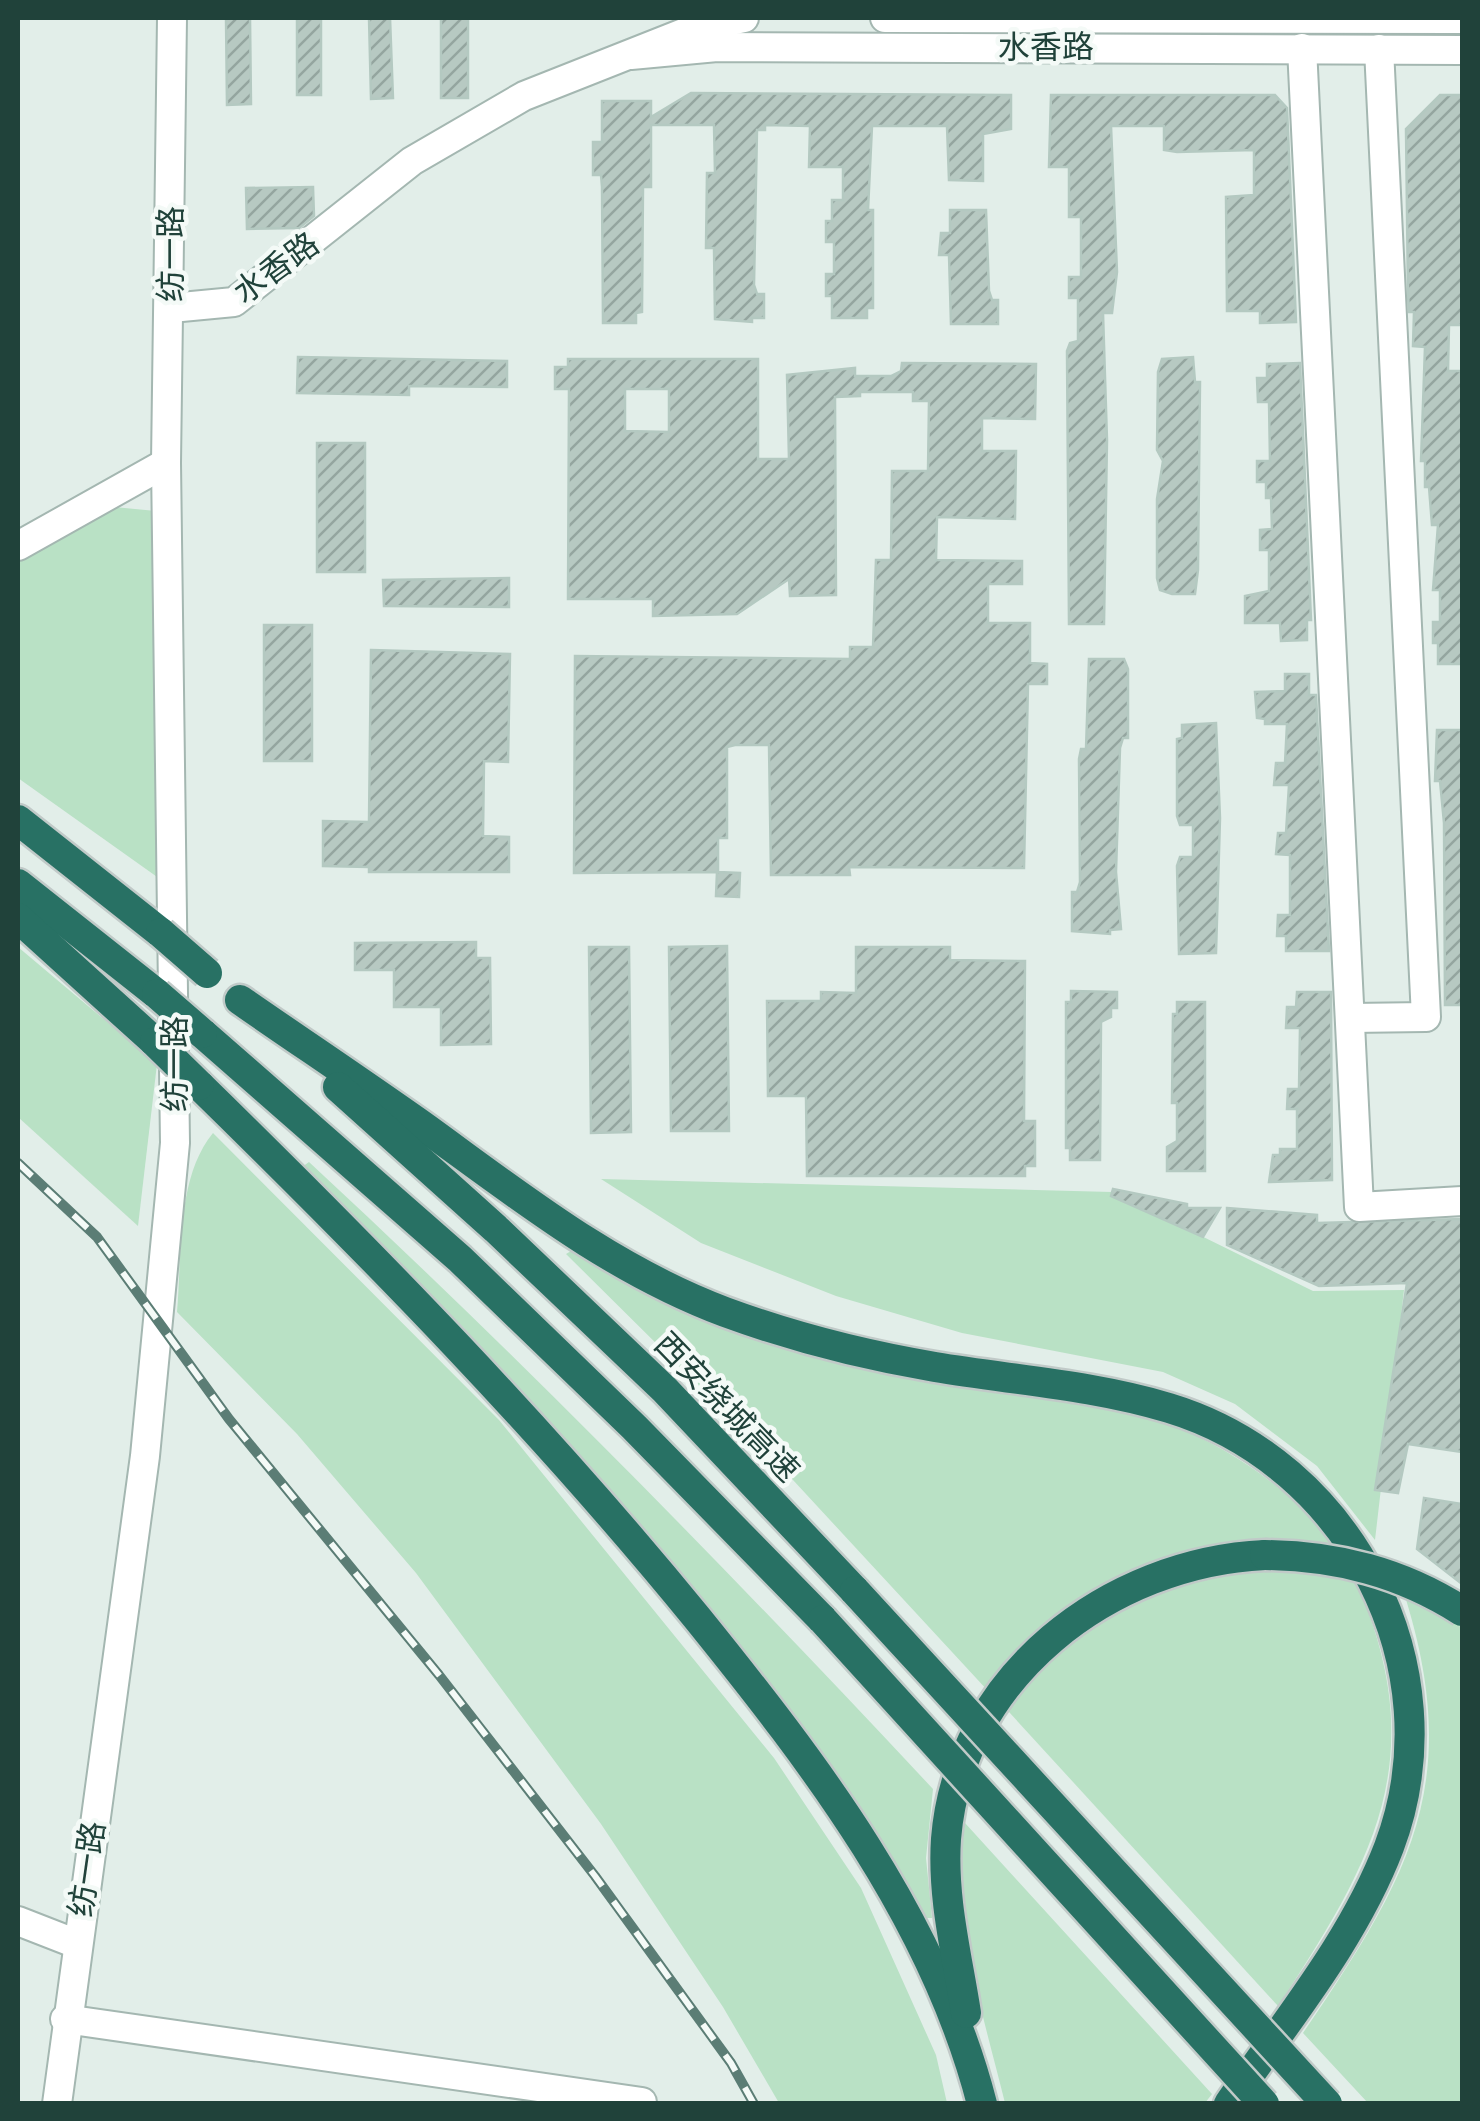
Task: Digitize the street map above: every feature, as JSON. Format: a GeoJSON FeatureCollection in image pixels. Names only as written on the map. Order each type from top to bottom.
{"type":"FeatureCollection","features":[{"type":"Feature","properties":{"kind":"highway","name":"西安绕城高速"},"geometry":{"type":"LineString","coordinates":[[18,820],[240,1000],[496,1229],[666,1390],[1327,2104]]}},
{"type":"Feature","properties":{"kind":"highway"},"geometry":{"type":"LineString","coordinates":[[18,884],[157,994],[460,1259],[634,1427],[823,1620],[1264,2104]]}},
{"type":"Feature","properties":{"kind":"highway"},"geometry":{"type":"LineString","coordinates":[[18,918],[154,1042],[474,1360],[573,1469],[736,1666],[892,1890],[934,1970],[978,2089]]}},
{"type":"Feature","properties":{"kind":"highway"},"geometry":{"type":"LineString","coordinates":[[240,1000],[530,1206],[663,1285],[724,1312],[848,1350],[1124,1397],[1181,1412],[1249,1444],[1300,1482],[1330,1512],[1372,1576],[1398,1648],[1408,1697],[1406,1784],[1391,1842],[1363,1904],[1228,2104]]}},
{"type":"Feature","properties":{"kind":"highway"},"geometry":{"type":"LineString","coordinates":[[978,2089],[950,1926],[945,1860],[950,1809],[973,1740],[1021,1670],[1094,1606],[1166,1573],[1219,1560],[1265,1555],[1332,1560],[1375,1569],[1462,1611]]}},
{"type":"Feature","properties":{"kind":"street","name":"纺一路"},"geometry":{"type":"LineString","coordinates":[[57,2104],[65,2019],[145,1456],[175,1143],[166,463],[172,18]]}},
{"type":"Feature","properties":{"kind":"street","name":"水香路"},"geometry":{"type":"LineString","coordinates":[[170,308],[234,302],[437,144],[524,96],[696,28],[744,18]]}},
{"type":"Feature","properties":{"kind":"street","name":"水香路"},"geometry":{"type":"LineString","coordinates":[[885,18],[1462,20]]}},
{"type":"Feature","properties":{"kind":"street"},"geometry":{"type":"LineString","coordinates":[[1332,19],[1333,48]]}},
{"type":"Feature","properties":{"kind":"street","name":"水香路"},"geometry":{"type":"LineString","coordinates":[[631,54],[717,46],[1462,50]]}},
{"type":"Feature","properties":{"kind":"street"},"geometry":{"type":"LineString","coordinates":[[1302,48],[1360,1207],[1462,1201]]}},
{"type":"Feature","properties":{"kind":"street"},"geometry":{"type":"LineString","coordinates":[[1351,1018],[1426,1017],[1378,50]]}},
{"type":"Feature","properties":{"kind":"street"},"geometry":{"type":"LineString","coordinates":[[18,546],[166,463]]}},
{"type":"Feature","properties":{"kind":"street"},"geometry":{"type":"LineString","coordinates":[[18,1921],[77,1944]]}},
{"type":"Feature","properties":{"kind":"street"},"geometry":{"type":"LineString","coordinates":[[65,2019],[642,2102]]}},
{"type":"Feature","properties":{"kind":"green space"},"geometry":{"type":"Polygon","coordinates":[[[114,507],[156,511],[160,879],[18,778],[18,559],[114,507]]]}},
{"type":"Feature","properties":{"kind":"green space"},"geometry":{"type":"Polygon","coordinates":[[[18,947],[157,1064],[138,1226],[18,1117],[18,947]]]}},
{"type":"Feature","properties":{"kind":"green space"},"geometry":{"type":"Polygon","coordinates":[[[213,1133],[499,1420],[774,1758],[861,1888],[936,2055],[947,2103],[779,2103],[723,2007],[601,1824],[416,1573],[297,1434],[177,1312],[187,1194],[192,1172],[213,1133]]]}},
{"type":"Feature","properties":{"kind":"green space"},"geometry":{"type":"Polygon","coordinates":[[[309,1162],[627,1470],[933,1789],[926,1858],[932,1918],[925,1918],[798,1725],[638,1525],[463,1327],[302,1167],[309,1162]]]}},
{"type":"Feature","properties":{"kind":"green space"},"geometry":{"type":"Polygon","coordinates":[[[601,1179],[1112,1192],[1313,1291],[1404,1290],[1375,1540],[1317,1466],[1235,1404],[1163,1372],[962,1333],[836,1296],[701,1243],[601,1179]]]}},
{"type":"Feature","properties":{"kind":"green space"},"geometry":{"type":"Polygon","coordinates":[[[576,1248],[640,1286],[1171,1424],[1260,1474],[1298,1506],[1333,1544],[1234,1544],[1186,1553],[1139,1568],[1095,1590],[1055,1618],[1019,1652],[989,1692],[781,1467],[566,1254],[576,1248]]]}},
{"type":"Feature","properties":{"kind":"green space"},"geometry":{"type":"Polygon","coordinates":[[[1254,1566],[1353,1574],[1377,1638],[1389,1696],[1391,1750],[1383,1800],[1367,1850],[1343,1900],[1278,2006],[1009,1712],[1009,1702],[1071,1634],[1146,1592],[1254,1566]]]}},
{"type":"Feature","properties":{"kind":"green space"},"geometry":{"type":"Polygon","coordinates":[[[1403,1590],[1462,1625],[1462,2103],[1368,2103],[1303,2033],[1372,1925],[1398,1875],[1416,1825],[1427,1774],[1429,1719],[1421,1658],[1403,1590]]]}},
{"type":"Feature","properties":{"kind":"green space"},"geometry":{"type":"Polygon","coordinates":[[[965,1823],[1212,2094],[1205,2103],[1005,2103],[966,1929],[962,1893],[965,1823]]]}},
{"type":"Feature","properties":{"kind":"building"},"geometry":{"type":"Polygon","coordinates":[[[226,18],[250,18],[251,104],[227,105],[226,18]]]}},
{"type":"Feature","properties":{"kind":"building"},"geometry":{"type":"Polygon","coordinates":[[[297,18],[321,18],[321,95],[297,95],[297,18]]]}},
{"type":"Feature","properties":{"kind":"building"},"geometry":{"type":"Polygon","coordinates":[[[369,18],[390,18],[393,98],[371,99],[369,18]]]}},
{"type":"Feature","properties":{"kind":"building"},"geometry":{"type":"Polygon","coordinates":[[[441,18],[468,18],[468,98],[441,98],[441,18]]]}},
{"type":"Feature","properties":{"kind":"building"},"geometry":{"type":"Polygon","coordinates":[[[691,93],[1011,95],[1011,129],[983,134],[983,181],[949,180],[947,126],[872,126],[868,210],[873,210],[873,308],[867,308],[867,318],[832,318],[832,296],[826,296],[826,274],[834,274],[834,242],[826,242],[826,221],[832,221],[832,200],[843,200],[843,167],[809,167],[810,126],[765,125],[765,130],[757,130],[754,285],[757,294],[764,294],[764,318],[752,318],[752,322],[715,319],[714,248],[706,248],[707,173],[715,173],[714,125],[651,125],[651,187],[643,187],[642,312],[636,313],[636,323],[603,323],[602,187],[601,175],[593,175],[593,142],[602,142],[602,101],[651,101],[651,117],[691,93]]]}},
{"type":"Feature","properties":{"kind":"building"},"geometry":{"type":"Polygon","coordinates":[[[1051,95],[1275,95],[1287,108],[1296,322],[1260,323],[1260,311],[1227,311],[1226,197],[1254,195],[1254,150],[1164,150],[1164,126],[1111,126],[1117,272],[1112,313],[1103,313],[1107,440],[1104,624],[1069,624],[1067,351],[1070,343],[1078,341],[1078,298],[1069,298],[1069,277],[1081,277],[1081,217],[1069,217],[1069,167],[1049,167],[1051,95]]]}},
{"type":"Feature","properties":{"kind":"building"},"geometry":{"type":"Polygon","coordinates":[[[1440,95],[1462,95],[1462,325],[1449,325],[1448,371],[1462,371],[1462,664],[1438,664],[1438,643],[1433,643],[1433,622],[1440,622],[1440,590],[1433,590],[1438,525],[1432,525],[1425,461],[1421,461],[1425,347],[1413,346],[1414,312],[1409,312],[1408,295],[1406,129],[1440,95]]]}},
{"type":"Feature","properties":{"kind":"building"},"geometry":{"type":"Polygon","coordinates":[[[313,187],[314,216],[299,228],[247,229],[246,188],[313,187]]]}},
{"type":"Feature","properties":{"kind":"building"},"geometry":{"type":"Polygon","coordinates":[[[950,210],[986,210],[989,291],[992,300],[998,300],[998,324],[951,324],[949,255],[939,255],[941,233],[950,233],[950,210]]]}},
{"type":"Feature","properties":{"kind":"building"},"geometry":{"type":"Polygon","coordinates":[[[298,357],[507,361],[507,387],[409,386],[409,395],[297,393],[298,357]]]}},
{"type":"Feature","properties":{"kind":"building"},"geometry":{"type":"Polygon","coordinates":[[[1193,357],[1195,382],[1200,382],[1198,570],[1195,594],[1172,594],[1160,590],[1157,578],[1157,499],[1163,461],[1157,450],[1158,372],[1162,359],[1193,357]]]}},
{"type":"Feature","properties":{"kind":"building"},"geometry":{"type":"Polygon","coordinates":[[[568,359],[758,359],[758,459],[789,459],[787,375],[855,368],[855,376],[891,376],[901,371],[902,363],[1036,364],[1035,419],[982,418],[982,451],[1016,451],[1015,519],[937,517],[936,560],[1022,561],[1022,584],[988,584],[988,623],[1030,623],[1030,663],[1047,664],[1047,684],[1028,684],[1024,868],[849,867],[850,875],[771,875],[769,745],[735,745],[727,747],[727,838],[718,838],[718,872],[740,873],[739,897],[716,896],[717,872],[574,873],[575,656],[850,659],[850,647],[873,647],[876,560],[891,560],[892,471],[928,471],[929,401],[913,401],[913,392],[860,392],[860,396],[835,397],[836,595],[790,596],[789,579],[737,614],[653,616],[653,599],[568,599],[569,389],[555,389],[555,367],[568,367],[568,359]],[[625,389],[625,431],[669,432],[669,389],[625,389]]]}},
{"type":"Feature","properties":{"kind":"building"},"geometry":{"type":"Polygon","coordinates":[[[1300,363],[1311,620],[1307,620],[1307,640],[1281,641],[1280,623],[1245,623],[1245,596],[1269,591],[1269,550],[1260,550],[1260,530],[1272,529],[1271,498],[1266,498],[1266,482],[1257,482],[1257,461],[1270,461],[1269,402],[1258,402],[1257,378],[1267,378],[1267,364],[1300,363]]]}},
{"type":"Feature","properties":{"kind":"building"},"geometry":{"type":"Polygon","coordinates":[[[317,443],[365,443],[365,572],[317,572],[317,443]]]}},
{"type":"Feature","properties":{"kind":"building"},"geometry":{"type":"Polygon","coordinates":[[[509,578],[509,607],[384,606],[383,580],[509,578]]]}},
{"type":"Feature","properties":{"kind":"building"},"geometry":{"type":"Polygon","coordinates":[[[264,625],[312,625],[312,761],[264,761],[264,625]]]}},
{"type":"Feature","properties":{"kind":"building"},"geometry":{"type":"Polygon","coordinates":[[[371,650],[510,654],[508,762],[484,761],[483,836],[509,837],[509,872],[369,872],[369,867],[323,866],[323,821],[369,822],[371,650]]]}},
{"type":"Feature","properties":{"kind":"building"},"geometry":{"type":"Polygon","coordinates":[[[1089,659],[1124,659],[1128,669],[1128,738],[1123,738],[1120,748],[1116,872],[1121,929],[1110,930],[1110,934],[1072,931],[1072,892],[1077,892],[1080,882],[1079,759],[1081,749],[1086,749],[1089,659]]]}},
{"type":"Feature","properties":{"kind":"building"},"geometry":{"type":"Polygon","coordinates":[[[1285,674],[1309,674],[1309,695],[1316,695],[1329,951],[1286,951],[1286,936],[1277,936],[1278,915],[1290,915],[1290,855],[1276,854],[1278,833],[1286,833],[1289,785],[1274,785],[1276,763],[1285,763],[1287,724],[1265,724],[1265,719],[1257,718],[1255,692],[1285,691],[1285,674]]]}},
{"type":"Feature","properties":{"kind":"building"},"geometry":{"type":"Polygon","coordinates":[[[1216,723],[1220,818],[1216,953],[1179,954],[1177,866],[1180,857],[1193,857],[1193,825],[1180,825],[1177,816],[1177,739],[1182,738],[1182,725],[1216,723]]]}},
{"type":"Feature","properties":{"kind":"building"},"geometry":{"type":"Polygon","coordinates":[[[1437,730],[1462,730],[1462,1005],[1445,1005],[1444,823],[1440,781],[1435,781],[1437,730]]]}},
{"type":"Feature","properties":{"kind":"building"},"geometry":{"type":"Polygon","coordinates":[[[476,942],[476,958],[490,958],[491,1044],[441,1045],[441,1007],[394,1007],[394,970],[355,970],[355,943],[476,942]]]}},
{"type":"Feature","properties":{"kind":"building"},"geometry":{"type":"Polygon","coordinates":[[[727,946],[729,1131],[671,1131],[669,947],[727,946]]]}},
{"type":"Feature","properties":{"kind":"building"},"geometry":{"type":"Polygon","coordinates":[[[589,947],[629,947],[631,1132],[591,1133],[589,947]]]}},
{"type":"Feature","properties":{"kind":"building"},"geometry":{"type":"Polygon","coordinates":[[[856,947],[950,947],[950,960],[1025,961],[1024,1121],[1035,1121],[1035,1166],[1025,1166],[1025,1176],[807,1176],[806,1096],[768,1096],[767,1001],[821,1001],[821,992],[856,993],[856,947]]]}},
{"type":"Feature","properties":{"kind":"building"},"geometry":{"type":"Polygon","coordinates":[[[1071,991],[1117,992],[1117,1008],[1111,1008],[1111,1017],[1101,1022],[1100,1160],[1070,1160],[1070,1148],[1066,1148],[1066,1002],[1071,1002],[1071,991]]]}},
{"type":"Feature","properties":{"kind":"building"},"geometry":{"type":"Polygon","coordinates":[[[1297,992],[1331,992],[1332,1180],[1269,1182],[1273,1155],[1280,1155],[1280,1149],[1297,1149],[1297,1109],[1287,1109],[1288,1089],[1299,1089],[1300,1028],[1286,1028],[1287,1007],[1296,1007],[1297,992]]]}},
{"type":"Feature","properties":{"kind":"building"},"geometry":{"type":"Polygon","coordinates":[[[1177,1002],[1205,1002],[1205,1171],[1167,1171],[1167,1147],[1177,1141],[1177,1103],[1172,1103],[1173,1014],[1177,1014],[1177,1002]]]}},
{"type":"Feature","properties":{"kind":"building"},"geometry":{"type":"Polygon","coordinates":[[[1113,1189],[1187,1204],[1187,1208],[1220,1208],[1203,1237],[1111,1196],[1113,1189]]]}},
{"type":"Feature","properties":{"kind":"building"},"geometry":{"type":"Polygon","coordinates":[[[1227,1208],[1317,1215],[1317,1223],[1462,1219],[1462,1452],[1408,1444],[1398,1493],[1375,1490],[1407,1283],[1319,1286],[1227,1245],[1227,1208]]]}},
{"type":"Feature","properties":{"kind":"building"},"geometry":{"type":"Polygon","coordinates":[[[1424,1498],[1462,1504],[1462,1584],[1417,1549],[1424,1498]]]}},
{"type":"Feature","properties":{"kind":"railway"},"geometry":{"type":"LineString","coordinates":[[18,1163],[97,1237],[229,1419],[439,1675],[595,1876],[731,2063],[754,2104]]}}]}
